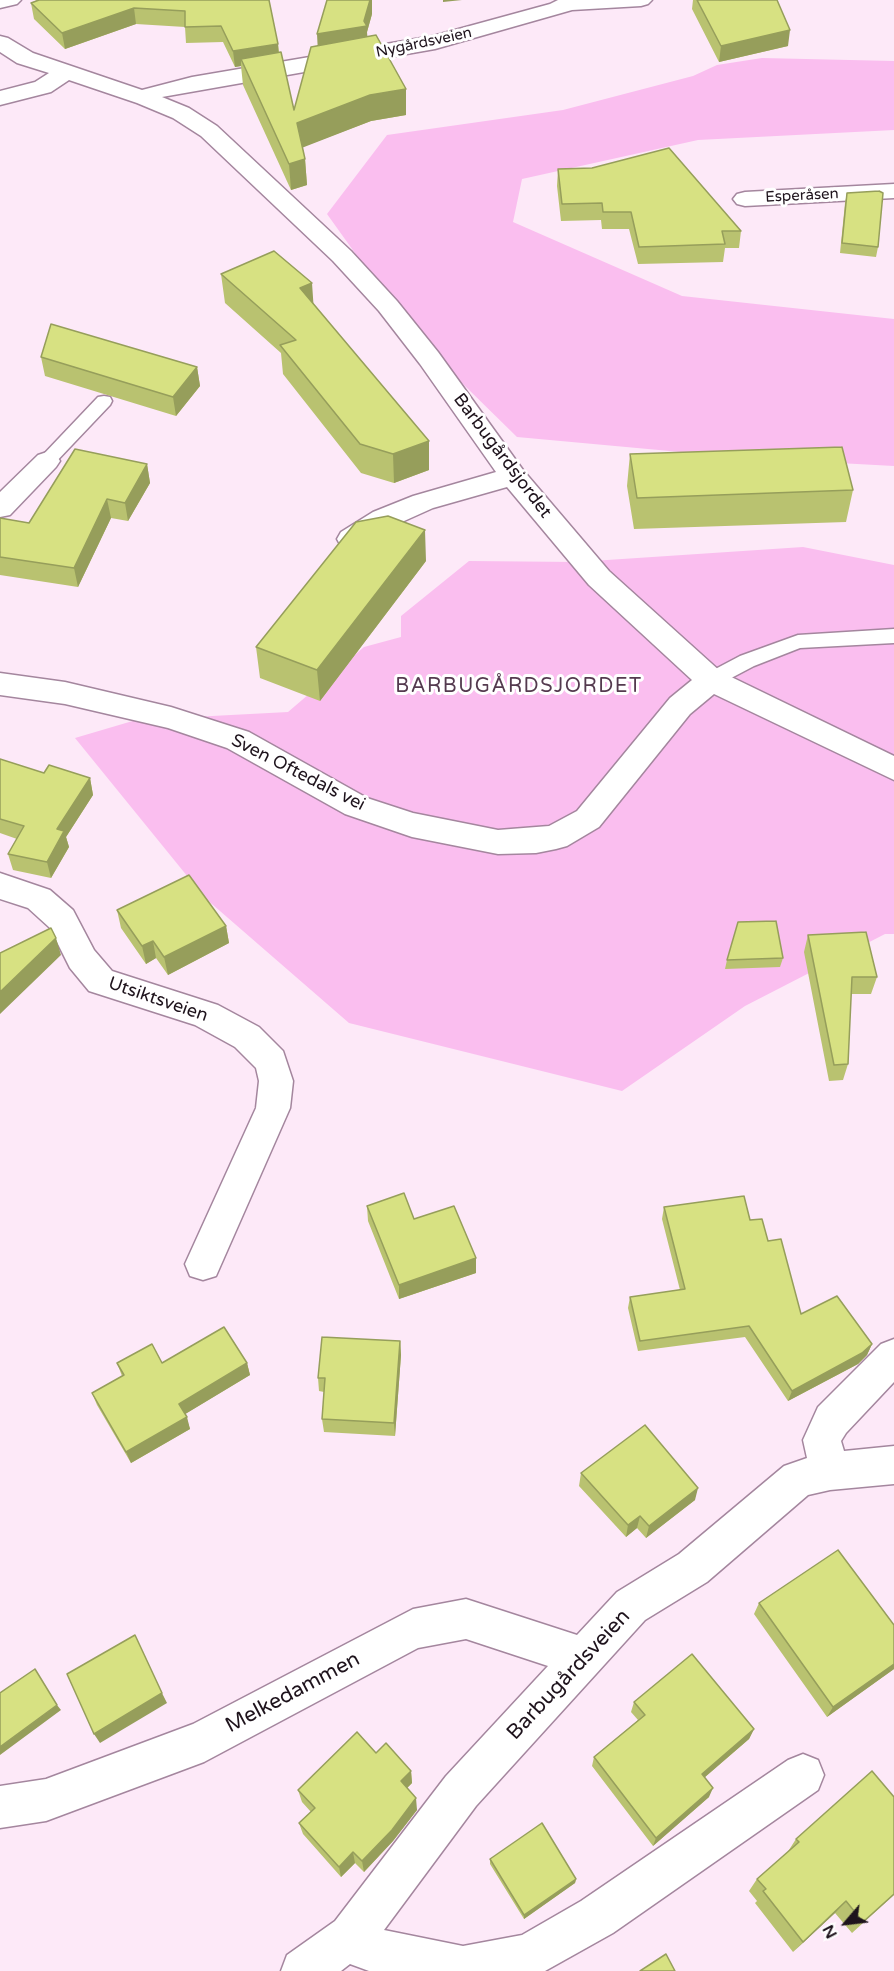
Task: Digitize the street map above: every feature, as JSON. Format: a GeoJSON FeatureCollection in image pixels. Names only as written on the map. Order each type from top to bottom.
{"type":"FeatureCollection","features":[{"type":"Feature","properties":{"kind":"street"},"geometry":{"type":"LineString","coordinates":[[0,2],[9,0]]}},
{"type":"Feature","properties":{"kind":"street","name":"Nygårdsveien"},"geometry":{"type":"LineString","coordinates":[[145,98],[151,93],[192,84],[435,42],[558,9],[572,1],[577,5],[641,0]]}},
{"type":"Feature","properties":{"kind":"street"},"geometry":{"type":"LineString","coordinates":[[0,44],[25,58],[145,98]]}},
{"type":"Feature","properties":{"kind":"street"},"geometry":{"type":"LineString","coordinates":[[0,99],[43,87],[67,72]]}},
{"type":"Feature","properties":{"kind":"street","name":"Barbugårdsjordet"},"geometry":{"type":"LineString","coordinates":[[145,98],[182,113],[209,131],[342,256],[388,306],[422,349],[513,476],[599,578],[711,680],[894,769]]}},
{"type":"Feature","properties":{"kind":"street","name":"Esperåsen"},"geometry":{"type":"LineString","coordinates":[[745,199],[894,191]]}},
{"type":"Feature","properties":{"kind":"street"},"geometry":{"type":"LineString","coordinates":[[0,507],[47,461]]}},
{"type":"Feature","properties":{"kind":"street"},"geometry":{"type":"LineString","coordinates":[[338,555],[353,537],[383,519],[423,502],[513,476]]}},
{"type":"Feature","properties":{"kind":"street","name":"Sven Oftedals vei"},"geometry":{"type":"LineString","coordinates":[[0,684],[65,693],[171,718],[238,740],[356,806],[412,825],[498,842],[536,841],[556,837],[588,819],[680,706],[711,680]]}},
{"type":"Feature","properties":{"kind":"street","name":"Utsiktsveien"},"geometry":{"type":"LineString","coordinates":[[0,886],[39,899],[62,919],[82,959],[101,981],[206,1015],[247,1037],[271,1061],[276,1081],[273,1108],[203,1264]]}},
{"type":"Feature","properties":{"kind":"street"},"geometry":{"type":"LineString","coordinates":[[830,1471],[822,1440],[832,1420],[894,1356]]}},
{"type":"Feature","properties":{"kind":"street","name":"Barbugårdsveien"},"geometry":{"type":"LineString","coordinates":[[303,1971],[351,1937],[461,1791],[632,1606],[693,1568],[798,1479],[830,1471],[894,1465]]}},
{"type":"Feature","properties":{"kind":"street","name":"Melkedammen"},"geometry":{"type":"LineString","coordinates":[[0,1807],[46,1800],[204,1741],[413,1629],[466,1619],[585,1658]]}},
{"type":"Feature","properties":{"kind":"street"},"geometry":{"type":"LineString","coordinates":[[351,1937],[366,1948],[463,1968],[528,1956],[597,1917],[803,1775]]}},
{"type":"Feature","properties":{"kind":"lane"},"geometry":{"type":"LineString","coordinates":[[47,461],[104,401]]}},
{"type":"Feature","properties":{"kind":"lane"},"geometry":{"type":"LineString","coordinates":[[711,680],[747,661],[798,642],[894,636]]}},
{"type":"Feature","properties":{"kind":"shaded area"},"geometry":{"type":"Polygon","coordinates":[[[762,58],[894,61],[894,130],[698,140],[522,179],[513,222],[682,296],[894,319],[894,466],[746,458],[517,437],[415,337],[327,214],[387,135],[563,110],[693,76],[717,65],[762,58]]]}},
{"type":"Feature","properties":{"kind":"shaded area"},"geometry":{"type":"Polygon","coordinates":[[[803,547],[894,565],[894,934],[885,934],[745,1006],[622,1091],[349,1023],[205,898],[75,738],[136,720],[288,712],[364,647],[401,637],[401,616],[469,561],[577,562],[803,547]]]}},
{"type":"Feature","properties":{"kind":"building"},"geometry":{"type":"Polygon","coordinates":[[[39,0],[269,0],[278,44],[233,51],[221,26],[185,27],[185,11],[134,8],[62,33],[31,3],[39,0]]]}},
{"type":"Feature","properties":{"kind":"building"},"geometry":{"type":"Polygon","coordinates":[[[327,0],[370,0],[364,21],[367,26],[317,34],[327,0]]]}},
{"type":"Feature","properties":{"kind":"building"},"geometry":{"type":"Polygon","coordinates":[[[697,0],[777,0],[790,30],[721,46],[697,0]]]}},
{"type":"Feature","properties":{"kind":"building"},"geometry":{"type":"Polygon","coordinates":[[[376,35],[406,89],[370,95],[297,123],[305,159],[289,164],[241,59],[281,52],[294,110],[311,47],[376,35]]]}},
{"type":"Feature","properties":{"kind":"building"},"geometry":{"type":"Polygon","coordinates":[[[669,148],[741,231],[722,231],[725,244],[639,247],[631,212],[603,212],[602,203],[562,204],[558,169],[592,168],[669,148]]]}},
{"type":"Feature","properties":{"kind":"building"},"geometry":{"type":"Polygon","coordinates":[[[879,191],[883,193],[878,247],[842,243],[847,193],[879,191]]]}},
{"type":"Feature","properties":{"kind":"building"},"geometry":{"type":"Polygon","coordinates":[[[274,251],[312,283],[300,288],[429,441],[393,454],[360,444],[280,345],[296,340],[221,274],[274,251]]]}},
{"type":"Feature","properties":{"kind":"building"},"geometry":{"type":"Polygon","coordinates":[[[51,324],[197,367],[173,397],[41,357],[51,324]]]}},
{"type":"Feature","properties":{"kind":"building"},"geometry":{"type":"Polygon","coordinates":[[[842,447],[853,490],[637,498],[630,454],[842,447]]]}},
{"type":"Feature","properties":{"kind":"building"},"geometry":{"type":"Polygon","coordinates":[[[75,449],[147,464],[125,503],[107,499],[74,568],[0,557],[0,518],[29,523],[75,449]]]}},
{"type":"Feature","properties":{"kind":"building"},"geometry":{"type":"Polygon","coordinates":[[[388,516],[425,530],[317,670],[256,647],[356,522],[388,516]]]}},
{"type":"Feature","properties":{"kind":"building"},"geometry":{"type":"Polygon","coordinates":[[[0,759],[44,773],[49,765],[90,778],[57,829],[64,831],[47,862],[8,854],[24,826],[0,819],[0,759]]]}},
{"type":"Feature","properties":{"kind":"building"},"geometry":{"type":"Polygon","coordinates":[[[189,875],[226,926],[164,957],[153,941],[142,946],[117,910],[189,875]]]}},
{"type":"Feature","properties":{"kind":"building"},"geometry":{"type":"Polygon","coordinates":[[[776,921],[783,958],[727,960],[738,922],[776,921]]]}},
{"type":"Feature","properties":{"kind":"building"},"geometry":{"type":"Polygon","coordinates":[[[51,928],[56,938],[0,992],[0,953],[51,928]]]}},
{"type":"Feature","properties":{"kind":"building"},"geometry":{"type":"Polygon","coordinates":[[[866,932],[877,977],[852,977],[848,1064],[834,1065],[808,935],[866,932]]]}},
{"type":"Feature","properties":{"kind":"building"},"geometry":{"type":"Polygon","coordinates":[[[404,1193],[414,1219],[454,1206],[476,1258],[399,1285],[367,1206],[404,1193]]]}},
{"type":"Feature","properties":{"kind":"building"},"geometry":{"type":"Polygon","coordinates":[[[744,1196],[750,1220],[762,1219],[768,1241],[781,1239],[801,1314],[837,1296],[872,1344],[862,1353],[792,1391],[749,1326],[640,1341],[630,1297],[685,1289],[664,1207],[744,1196]]]}},
{"type":"Feature","properties":{"kind":"building"},"geometry":{"type":"Polygon","coordinates":[[[224,1327],[247,1363],[179,1404],[187,1417],[126,1452],[92,1393],[124,1375],[117,1363],[152,1344],[162,1363],[224,1327]]]}},
{"type":"Feature","properties":{"kind":"building"},"geometry":{"type":"Polygon","coordinates":[[[322,1337],[400,1341],[394,1423],[322,1419],[325,1378],[318,1378],[322,1337]]]}},
{"type":"Feature","properties":{"kind":"building"},"geometry":{"type":"Polygon","coordinates":[[[645,1425],[698,1488],[649,1526],[640,1516],[628,1525],[581,1473],[645,1425]]]}},
{"type":"Feature","properties":{"kind":"building"},"geometry":{"type":"Polygon","coordinates":[[[838,1550],[894,1625],[894,1664],[833,1707],[759,1603],[838,1550]]]}},
{"type":"Feature","properties":{"kind":"building"},"geometry":{"type":"Polygon","coordinates":[[[135,1635],[162,1693],[94,1734],[67,1674],[135,1635]]]}},
{"type":"Feature","properties":{"kind":"building"},"geometry":{"type":"Polygon","coordinates":[[[692,1654],[754,1729],[702,1774],[713,1788],[656,1838],[594,1757],[645,1715],[634,1702],[692,1654]]]}},
{"type":"Feature","properties":{"kind":"building"},"geometry":{"type":"Polygon","coordinates":[[[35,1669],[57,1705],[0,1747],[0,1693],[35,1669]]]}},
{"type":"Feature","properties":{"kind":"building"},"geometry":{"type":"Polygon","coordinates":[[[357,1732],[376,1753],[386,1743],[411,1771],[401,1781],[416,1798],[392,1830],[362,1861],[353,1852],[339,1867],[299,1823],[315,1808],[298,1790],[357,1732]]]}},
{"type":"Feature","properties":{"kind":"building"},"geometry":{"type":"Polygon","coordinates":[[[872,1771],[894,1797],[894,1894],[863,1922],[846,1901],[803,1942],[763,1891],[766,1889],[757,1879],[799,1842],[796,1839],[872,1771]]]}},
{"type":"Feature","properties":{"kind":"building"},"geometry":{"type":"Polygon","coordinates":[[[542,1823],[576,1879],[524,1915],[490,1859],[542,1823]]]}},
{"type":"Feature","properties":{"kind":"building"},"geometry":{"type":"Polygon","coordinates":[[[666,1954],[675,1971],[640,1971],[666,1954]]]}},
{"type":"Feature","properties":{"kind":"district","name":"BARBUGÅRDSJORDET"},"geometry":{"type":"Point","coordinates":[519,687]}}]}
